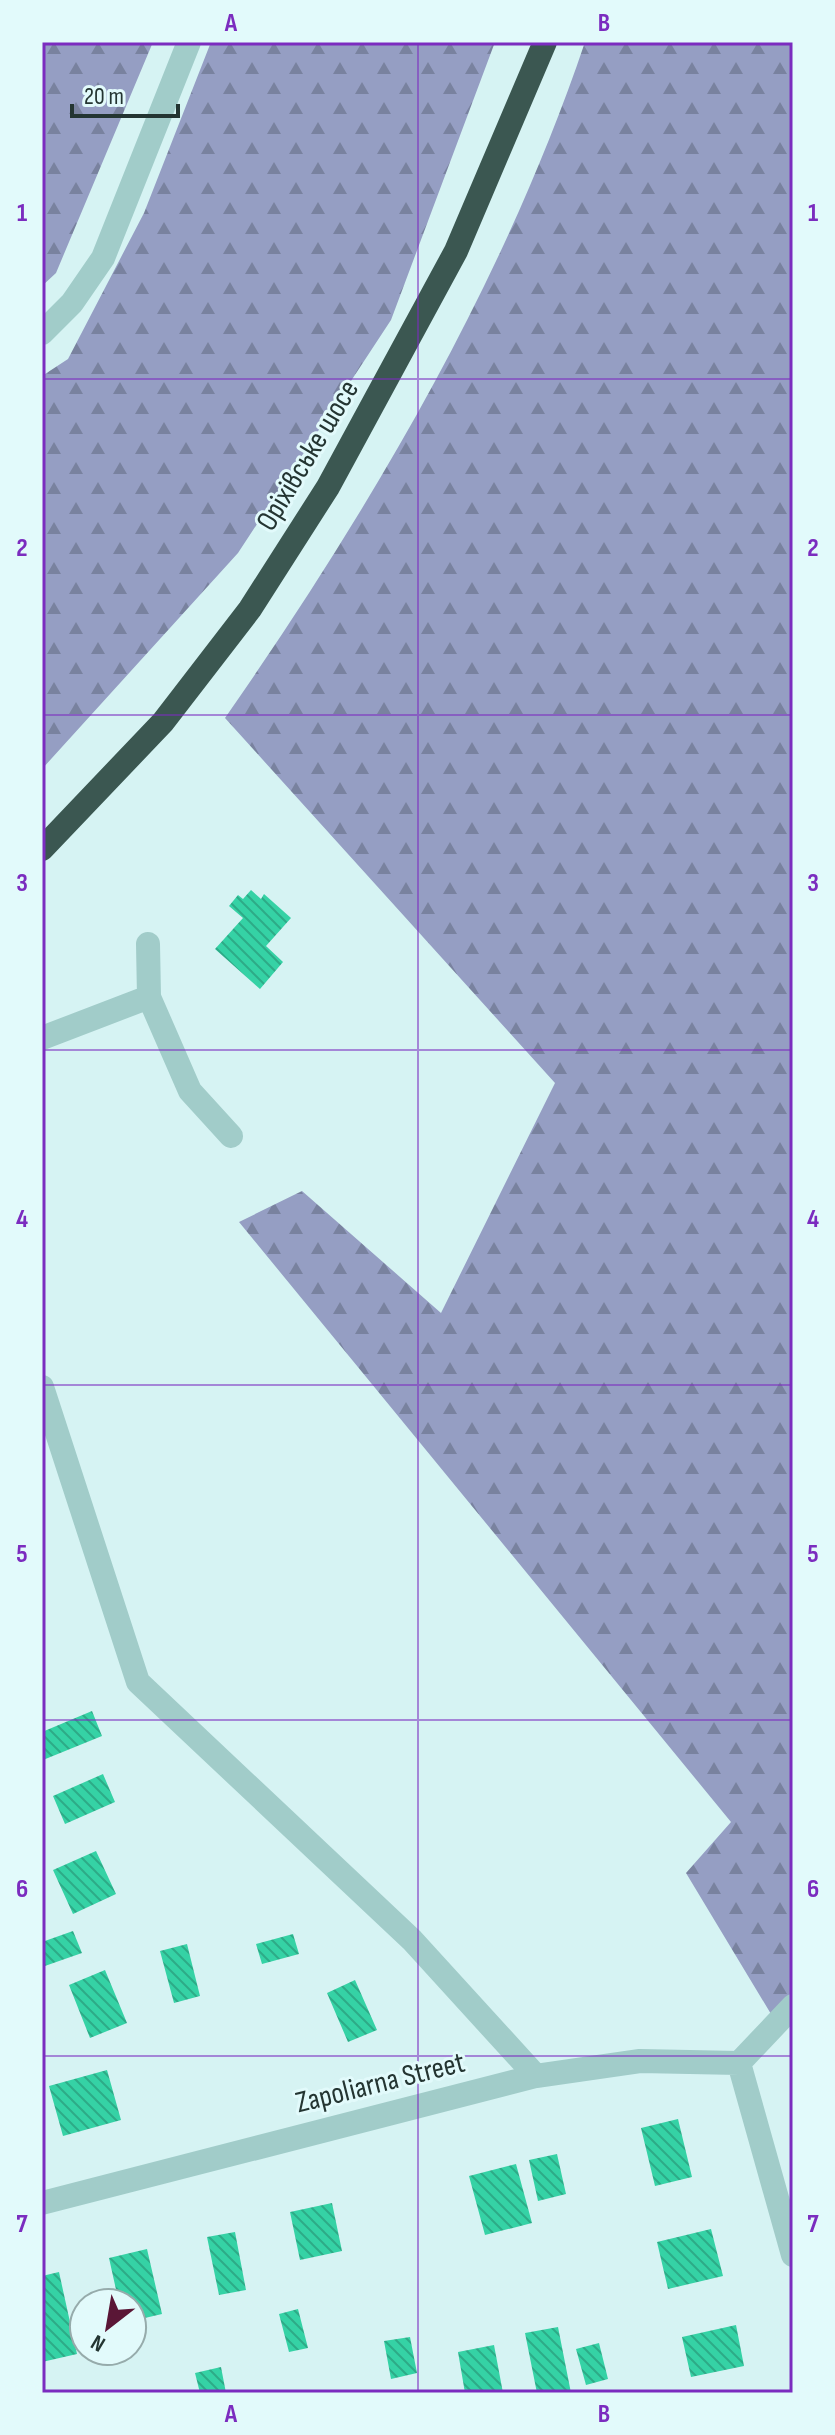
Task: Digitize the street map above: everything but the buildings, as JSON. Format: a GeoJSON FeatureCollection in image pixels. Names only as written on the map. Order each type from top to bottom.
{"type":"FeatureCollection","features":[{"type":"Feature","properties":{"kind":"highway","name":"Оріхівське шосе"},"geometry":{"type":"LineString","coordinates":[[42,849],[163,722],[250,609],[328,487],[456,251],[545,42]]}},
{"type":"Feature","properties":{"kind":"street"},"geometry":{"type":"LineString","coordinates":[[42,333],[72,303],[103,258],[189,42]]}},
{"type":"Feature","properties":{"kind":"street"},"geometry":{"type":"LineString","coordinates":[[148,944],[149,997],[190,1091],[231,1136]]}},
{"type":"Feature","properties":{"kind":"street"},"geometry":{"type":"LineString","coordinates":[[42,1038],[149,997]]}},
{"type":"Feature","properties":{"kind":"street"},"geometry":{"type":"LineString","coordinates":[[42,1387],[138,1682],[412,1940],[536,2076]]}},
{"type":"Feature","properties":{"kind":"street"},"geometry":{"type":"LineString","coordinates":[[793,2006],[739,2063],[793,2255]]}},
{"type":"Feature","properties":{"kind":"street","name":"Zapoliarna Street"},"geometry":{"type":"LineString","coordinates":[[42,2203],[536,2076],[640,2061],[739,2063]]}},
{"type":"Feature","properties":{"kind":"green space"},"geometry":{"type":"Polygon","coordinates":[[[42,42],[153,42],[56,273],[42,286],[42,42]]]}},
{"type":"Feature","properties":{"kind":"green space"},"geometry":{"type":"Polygon","coordinates":[[[211,42],[495,42],[391,320],[238,553],[42,769],[42,376],[68,359],[144,213],[211,42]]]}},
{"type":"Feature","properties":{"kind":"green space"},"geometry":{"type":"Polygon","coordinates":[[[585,42],[793,42],[793,2006],[777,2024],[686,1873],[731,1822],[239,1222],[302,1191],[441,1313],[555,1083],[225,718],[331,558],[429,392],[515,221],[585,42]]]}}]}
